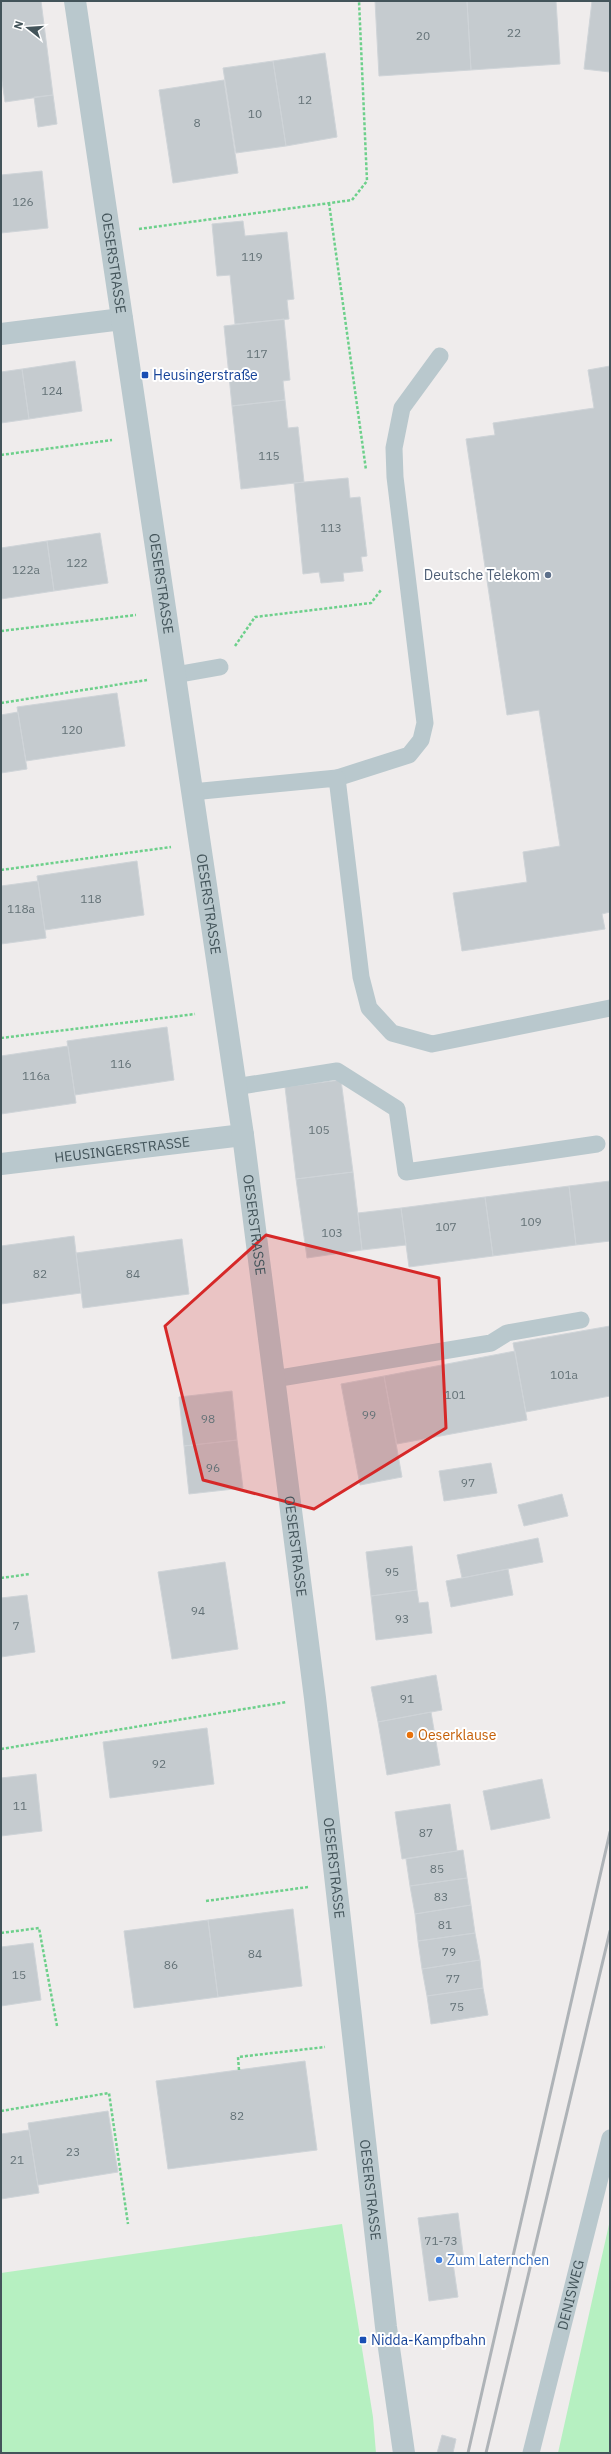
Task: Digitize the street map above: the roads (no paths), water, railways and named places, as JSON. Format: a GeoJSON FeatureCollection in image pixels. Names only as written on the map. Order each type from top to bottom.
{"type":"FeatureCollection","features":[{"type":"Feature","properties":{"kind":"street","name":"OESERSTRASSE"},"geometry":{"type":"LineString","coordinates":[[75,1],[243,1135],[315,1698],[386,2327],[404,2453]]}},
{"type":"Feature","properties":{"kind":"street"},"geometry":{"type":"LineString","coordinates":[[1,334],[122,319]]}},
{"type":"Feature","properties":{"kind":"street","name":"HEUSINGERSTRASSE"},"geometry":{"type":"LineString","coordinates":[[1,1164],[243,1135]]}},
{"type":"Feature","properties":{"kind":"lane"},"geometry":{"type":"LineString","coordinates":[[192,792],[337,778],[409,755],[421,740],[425,723],[395,477],[394,448],[402,408],[440,356]]}},
{"type":"Feature","properties":{"kind":"lane"},"geometry":{"type":"LineString","coordinates":[[175,675],[220,667]]}},
{"type":"Feature","properties":{"kind":"lane"},"geometry":{"type":"LineString","coordinates":[[337,778],[361,977],[369,1008],[392,1033],[432,1044],[610,1008]]}},
{"type":"Feature","properties":{"kind":"lane"},"geometry":{"type":"LineString","coordinates":[[235,1087],[337,1071],[397,1109],[406,1172],[597,1144]]}},
{"type":"Feature","properties":{"kind":"lane"},"geometry":{"type":"LineString","coordinates":[[274,1379],[491,1343],[507,1333],[581,1320]]}},
{"type":"Feature","properties":{"kind":"lane","name":"DENISWEG"},"geometry":{"type":"LineString","coordinates":[[531,2453],[610,2138]]}},
{"type":"Feature","properties":{"kind":"railway"},"geometry":{"type":"LineString","coordinates":[[468,2453],[610,1832]]}},
{"type":"Feature","properties":{"kind":"railway"},"geometry":{"type":"LineString","coordinates":[[486,2453],[610,1931]]}},
{"type":"Feature","properties":{"kind":"place","name":"Heusingerstraße"},"geometry":{"type":"Point","coordinates":[145,375]}},
{"type":"Feature","properties":{"kind":"place","name":"Deutsche Telekom"},"geometry":{"type":"Point","coordinates":[548,575]}},
{"type":"Feature","properties":{"kind":"place","name":"Oeserklause"},"geometry":{"type":"Point","coordinates":[410,1735]}},
{"type":"Feature","properties":{"kind":"place","name":"Zum Laternchen"},"geometry":{"type":"Point","coordinates":[439,2260]}},
{"type":"Feature","properties":{"kind":"place","name":"Nidda-Kampfbahn"},"geometry":{"type":"Point","coordinates":[363,2340]}}]}
